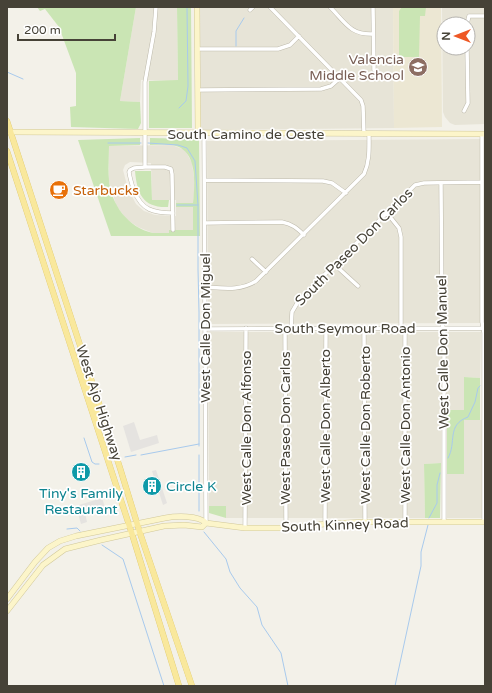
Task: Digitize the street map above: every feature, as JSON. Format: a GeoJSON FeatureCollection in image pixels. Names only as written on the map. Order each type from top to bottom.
{"type":"FeatureCollection","features":[{"type":"Feature","properties":{"kind":"main road","name":"West Calle Don Miguel"},"geometry":{"type":"LineString","coordinates":[[197,7],[198,90],[201,134]]}},
{"type":"Feature","properties":{"kind":"main road","name":"West Ajo Highway"},"geometry":{"type":"LineString","coordinates":[[7,120],[9,132],[107,428],[140,533],[192,686]]}},
{"type":"Feature","properties":{"kind":"main road","name":"South Camino de Oeste"},"geometry":{"type":"LineString","coordinates":[[9,132],[483,134]]}},
{"type":"Feature","properties":{"kind":"main road","name":"West Ajo Highway"},"geometry":{"type":"LineString","coordinates":[[7,151],[132,534],[179,686]]}},
{"type":"Feature","properties":{"kind":"main road"},"geometry":{"type":"LineString","coordinates":[[76,365],[85,379],[100,422],[103,427],[107,428]]}},
{"type":"Feature","properties":{"kind":"main road","name":"South Kinney Road"},"geometry":{"type":"LineString","coordinates":[[7,599],[35,562],[48,548],[68,538],[137,523],[174,517],[198,518],[203,519],[206,523],[245,528],[286,528],[365,522],[485,522]]}},
{"type":"Feature","properties":{"kind":"main road","name":"South Kinney Road"},"geometry":{"type":"LineString","coordinates":[[7,611],[43,565],[65,549],[140,533],[164,526],[174,525],[202,527],[206,523]]}},
{"type":"Feature","properties":{"kind":"street"},"geometry":{"type":"LineString","coordinates":[[145,167],[145,82],[154,32],[156,7]]}},
{"type":"Feature","properties":{"kind":"street"},"geometry":{"type":"LineString","coordinates":[[205,288],[239,288],[249,286],[256,281],[346,193],[364,174],[367,166],[366,134],[362,100],[270,7]]}},
{"type":"Feature","properties":{"kind":"street"},"geometry":{"type":"LineString","coordinates":[[330,7],[354,31],[362,34],[373,34]]}},
{"type":"Feature","properties":{"kind":"street"},"geometry":{"type":"LineString","coordinates":[[373,7],[374,70]]}},
{"type":"Feature","properties":{"kind":"street"},"geometry":{"type":"LineString","coordinates":[[198,49],[278,50],[290,46],[299,36]]}},
{"type":"Feature","properties":{"kind":"street"},"geometry":{"type":"LineString","coordinates":[[464,111],[468,103],[467,56]]}},
{"type":"Feature","properties":{"kind":"street"},"geometry":{"type":"LineString","coordinates":[[198,90],[322,89],[331,86],[340,78]]}},
{"type":"Feature","properties":{"kind":"street","name":"West Calle Don Miguel"},"geometry":{"type":"LineString","coordinates":[[201,134],[205,180],[206,523]]}},
{"type":"Feature","properties":{"kind":"street"},"geometry":{"type":"LineString","coordinates":[[483,134],[482,182],[485,522]]}},
{"type":"Feature","properties":{"kind":"street"},"geometry":{"type":"LineString","coordinates":[[173,213],[149,210],[143,205],[138,200],[133,188],[129,176],[129,169],[145,167],[165,167],[171,169],[172,174],[173,213],[173,230]]}},
{"type":"Feature","properties":{"kind":"street"},"geometry":{"type":"LineString","coordinates":[[205,180],[323,181],[332,182],[346,193]]}},
{"type":"Feature","properties":{"kind":"street","name":"South Paseo Don Carlos"},"geometry":{"type":"LineString","coordinates":[[291,328],[291,317],[295,305],[415,186],[424,183],[482,182]]}},
{"type":"Feature","properties":{"kind":"street","name":"West Calle Don Manuel"},"geometry":{"type":"LineString","coordinates":[[441,183],[444,522]]}},
{"type":"Feature","properties":{"kind":"street","name":"West Calle Don Antonio"},"geometry":{"type":"LineString","coordinates":[[387,213],[399,228],[401,237],[405,522]]}},
{"type":"Feature","properties":{"kind":"street"},"geometry":{"type":"LineString","coordinates":[[205,223],[282,222],[295,226],[304,235]]}},
{"type":"Feature","properties":{"kind":"street"},"geometry":{"type":"LineString","coordinates":[[252,259],[266,272]]}},
{"type":"Feature","properties":{"kind":"street"},"geometry":{"type":"LineString","coordinates":[[335,265],[358,286]]}},
{"type":"Feature","properties":{"kind":"street","name":"West Calle Don Alfonso"},"geometry":{"type":"LineString","coordinates":[[245,528],[246,328]]}},
{"type":"Feature","properties":{"kind":"street","name":"West Paseo Don Carlos"},"geometry":{"type":"LineString","coordinates":[[285,328],[286,528]]}},
{"type":"Feature","properties":{"kind":"street","name":"West Calle Don Alberto"},"geometry":{"type":"LineString","coordinates":[[325,524],[326,328]]}},
{"type":"Feature","properties":{"kind":"street","name":"West Calle Don Roberto"},"geometry":{"type":"LineString","coordinates":[[364,328],[365,522]]}},
{"type":"Feature","properties":{"kind":"street","name":"South Seymour Road"},"geometry":{"type":"LineString","coordinates":[[205,329],[484,328]]}},
{"type":"Feature","properties":{"kind":"shaded area"},"geometry":{"type":"Polygon","coordinates":[[[136,7],[177,7],[178,81],[141,80],[140,102],[120,101],[136,7]]]}},
{"type":"Feature","properties":{"kind":"shaded area"},"geometry":{"type":"Polygon","coordinates":[[[200,7],[393,7],[394,128],[201,130],[200,7]]]}},
{"type":"Feature","properties":{"kind":"shaded area","name":"Valencia Middle School"},"geometry":{"type":"Polygon","coordinates":[[[393,7],[441,7],[441,16],[436,16],[436,56],[441,56],[442,127],[394,128],[393,7]]]}},
{"type":"Feature","properties":{"kind":"shaded area"},"geometry":{"type":"Polygon","coordinates":[[[442,7],[485,7],[485,124],[455,125],[450,123],[443,112],[442,56],[476,56],[476,16],[442,16],[442,7]]]}},
{"type":"Feature","properties":{"kind":"shaded area"},"geometry":{"type":"Polygon","coordinates":[[[485,139],[485,323],[208,324],[207,141],[485,139]]]}},
{"type":"Feature","properties":{"kind":"shaded area"},"geometry":{"type":"Polygon","coordinates":[[[172,145],[185,150],[192,163],[195,185],[193,203],[176,203],[176,200],[152,200],[151,163],[130,162],[125,165],[123,170],[128,189],[136,204],[144,211],[155,215],[176,216],[176,207],[193,207],[193,230],[170,230],[169,233],[153,233],[138,227],[126,219],[116,205],[109,181],[109,146],[172,145]]]}},
{"type":"Feature","properties":{"kind":"shaded area"},"geometry":{"type":"Polygon","coordinates":[[[208,332],[481,332],[480,378],[464,377],[464,410],[441,410],[441,463],[424,464],[425,518],[226,518],[226,506],[209,506],[208,332]]]}},
{"type":"Feature","properties":{"kind":"shaded area"},"geometry":{"type":"Polygon","coordinates":[[[464,420],[485,420],[485,518],[447,518],[447,474],[464,474],[464,420]]]}},
{"type":"Feature","properties":{"kind":"shaded area"},"geometry":{"type":"Polygon","coordinates":[[[134,422],[140,440],[157,435],[159,443],[131,452],[123,426],[134,422]]]}},
{"type":"Feature","properties":{"kind":"shaded area"},"geometry":{"type":"Polygon","coordinates":[[[156,470],[167,503],[163,505],[152,471],[156,470]]]}},
{"type":"Feature","properties":{"kind":"shaded area"},"geometry":{"type":"Polygon","coordinates":[[[102,498],[105,507],[85,513],[87,522],[81,524],[77,510],[80,509],[79,505],[102,498]]]}},
{"type":"Feature","properties":{"kind":"green space"},"geometry":{"type":"Polygon","coordinates":[[[37,7],[136,7],[120,101],[140,102],[141,123],[138,129],[71,127],[70,107],[76,106],[76,73],[59,27],[45,9],[40,11],[37,7]]]}},
{"type":"Feature","properties":{"kind":"green space"},"geometry":{"type":"Polygon","coordinates":[[[177,7],[191,7],[192,128],[149,128],[149,81],[178,80],[177,7]]]}},
{"type":"Feature","properties":{"kind":"green space"},"geometry":{"type":"Polygon","coordinates":[[[402,7],[426,7],[425,16],[420,16],[419,57],[399,57],[399,11],[402,7]]]}},
{"type":"Feature","properties":{"kind":"green space"},"geometry":{"type":"Polygon","coordinates":[[[140,138],[140,145],[109,146],[110,189],[117,206],[122,214],[136,226],[153,233],[169,233],[169,230],[193,230],[193,207],[176,207],[176,203],[193,203],[194,177],[191,160],[187,153],[172,145],[150,145],[150,138],[199,139],[200,236],[111,236],[78,140],[140,138]]]}},
{"type":"Feature","properties":{"kind":"green space"},"geometry":{"type":"Polygon","coordinates":[[[135,171],[151,171],[152,200],[169,200],[168,207],[153,205],[143,198],[137,186],[135,171]]]}},
{"type":"Feature","properties":{"kind":"green space"},"geometry":{"type":"Polygon","coordinates":[[[464,377],[480,378],[480,420],[464,420],[464,474],[447,474],[447,410],[464,410],[464,377]]]}},
{"type":"Feature","properties":{"kind":"green space"},"geometry":{"type":"Polygon","coordinates":[[[441,463],[440,518],[425,518],[424,464],[441,463]]]}},
{"type":"Feature","properties":{"kind":"green space"},"geometry":{"type":"Polygon","coordinates":[[[209,506],[226,506],[226,518],[209,513],[209,506]]]}},
{"type":"Feature","properties":{"kind":"waterway"},"geometry":{"type":"LineString","coordinates":[[179,108],[186,101],[188,86],[187,7]]}},
{"type":"Feature","properties":{"kind":"waterway"},"geometry":{"type":"LineString","coordinates":[[236,46],[236,31],[244,18]]}},
{"type":"Feature","properties":{"kind":"waterway"},"geometry":{"type":"LineString","coordinates":[[7,72],[23,79]]}},
{"type":"Feature","properties":{"kind":"waterway"},"geometry":{"type":"LineString","coordinates":[[108,143],[141,143]]}},
{"type":"Feature","properties":{"kind":"waterway"},"geometry":{"type":"LineString","coordinates":[[148,143],[178,145],[187,148],[195,161],[198,205],[199,446]]}},
{"type":"Feature","properties":{"kind":"waterway"},"geometry":{"type":"LineString","coordinates":[[177,205],[198,205]]}},
{"type":"Feature","properties":{"kind":"waterway"},"geometry":{"type":"LineString","coordinates":[[448,458],[451,452],[454,430],[461,420],[468,417],[480,386]]}},
{"type":"Feature","properties":{"kind":"waterway"},"geometry":{"type":"LineString","coordinates":[[84,438],[92,462],[99,464]]}},
{"type":"Feature","properties":{"kind":"waterway"},"geometry":{"type":"LineString","coordinates":[[141,455],[199,444]]}},
{"type":"Feature","properties":{"kind":"waterway"},"geometry":{"type":"LineString","coordinates":[[125,457],[136,455]]}},
{"type":"Feature","properties":{"kind":"waterway"},"geometry":{"type":"LineString","coordinates":[[199,455],[199,511]]}},
{"type":"Feature","properties":{"kind":"waterway"},"geometry":{"type":"LineString","coordinates":[[429,518],[437,503],[437,485],[440,473]]}},
{"type":"Feature","properties":{"kind":"waterway"},"geometry":{"type":"LineString","coordinates":[[395,686],[421,566],[421,552],[428,525]]}},
{"type":"Feature","properties":{"kind":"waterway"},"geometry":{"type":"LineString","coordinates":[[67,529],[77,528],[80,531]]}},
{"type":"Feature","properties":{"kind":"waterway"},"geometry":{"type":"LineString","coordinates":[[204,532],[226,559],[230,572],[240,588],[257,607],[262,625],[281,653],[288,686]]}},
{"type":"Feature","properties":{"kind":"waterway"},"geometry":{"type":"LineString","coordinates":[[102,545],[123,559],[164,686]]}},
{"type":"Feature","properties":{"kind":"place","name":"Valencia Middle School"},"geometry":{"type":"Point","coordinates":[418,67]}},
{"type":"Feature","properties":{"kind":"place","name":"Starbucks"},"geometry":{"type":"Point","coordinates":[59,190]}},
{"type":"Feature","properties":{"kind":"place","name":"Tiny's Family Restaurant"},"geometry":{"type":"Point","coordinates":[81,472]}},
{"type":"Feature","properties":{"kind":"place","name":"Circle K"},"geometry":{"type":"Point","coordinates":[152,486]}}]}
